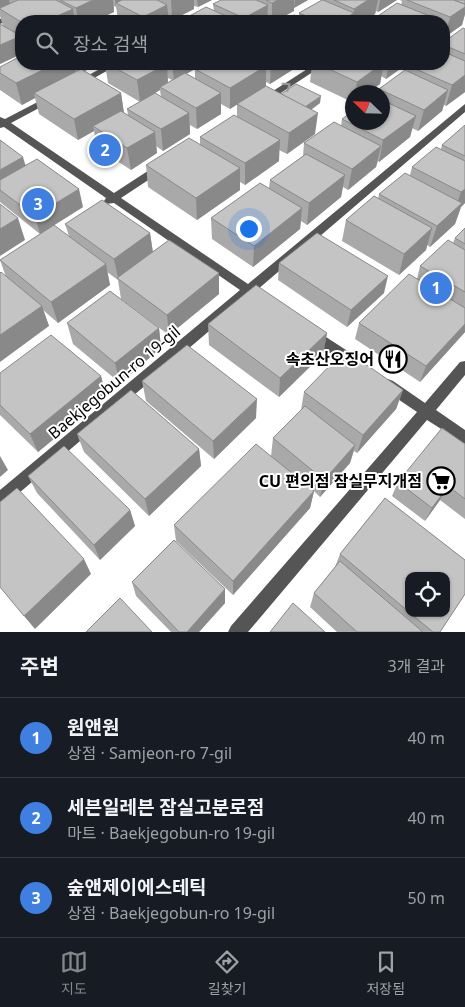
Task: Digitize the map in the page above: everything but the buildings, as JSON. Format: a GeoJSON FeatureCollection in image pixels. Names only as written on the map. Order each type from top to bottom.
{"type":"FeatureCollection","features":[{"type":"Feature","properties":{"kind":"street"},"geometry":{"type":"LineString","coordinates":[[15,15],[48,0]]}},
{"type":"Feature","properties":{"kind":"street"},"geometry":{"type":"LineString","coordinates":[[0,22],[15,15]]}},
{"type":"Feature","properties":{"kind":"street"},"geometry":{"type":"LineString","coordinates":[[104,70],[1,123],[264,301]]}},
{"type":"Feature","properties":{"kind":"street"},"geometry":{"type":"LineString","coordinates":[[254,107],[312,70]]}},
{"type":"Feature","properties":{"kind":"street","name":"Baekjegobun-ro 19-gil"},"geometry":{"type":"LineString","coordinates":[[0,500],[465,107]]}},
{"type":"Feature","properties":{"kind":"street"},"geometry":{"type":"LineString","coordinates":[[98,208],[172,160]]}},
{"type":"Feature","properties":{"kind":"street"},"geometry":{"type":"LineString","coordinates":[[305,328],[465,438]]}},
{"type":"Feature","properties":{"kind":"street"},"geometry":{"type":"LineString","coordinates":[[236,632],[465,366]]}},
{"type":"Feature","properties":{"kind":"place","name":"세븐일레븐 잠실고분로점"},"geometry":{"type":"Point","coordinates":[105,150]}},
{"type":"Feature","properties":{"kind":"place","name":"숲앤제이에스테틱"},"geometry":{"type":"Point","coordinates":[38,204]}},
{"type":"Feature","properties":{"kind":"place","name":"원앤원"},"geometry":{"type":"Point","coordinates":[436,288]}},
{"type":"Feature","properties":{"kind":"place","name":"속초산오징어"},"geometry":{"type":"Point","coordinates":[393,359]}},
{"type":"Feature","properties":{"kind":"place","name":"CU 편의점 잠실무지개점"},"geometry":{"type":"Point","coordinates":[441,481]}}]}
